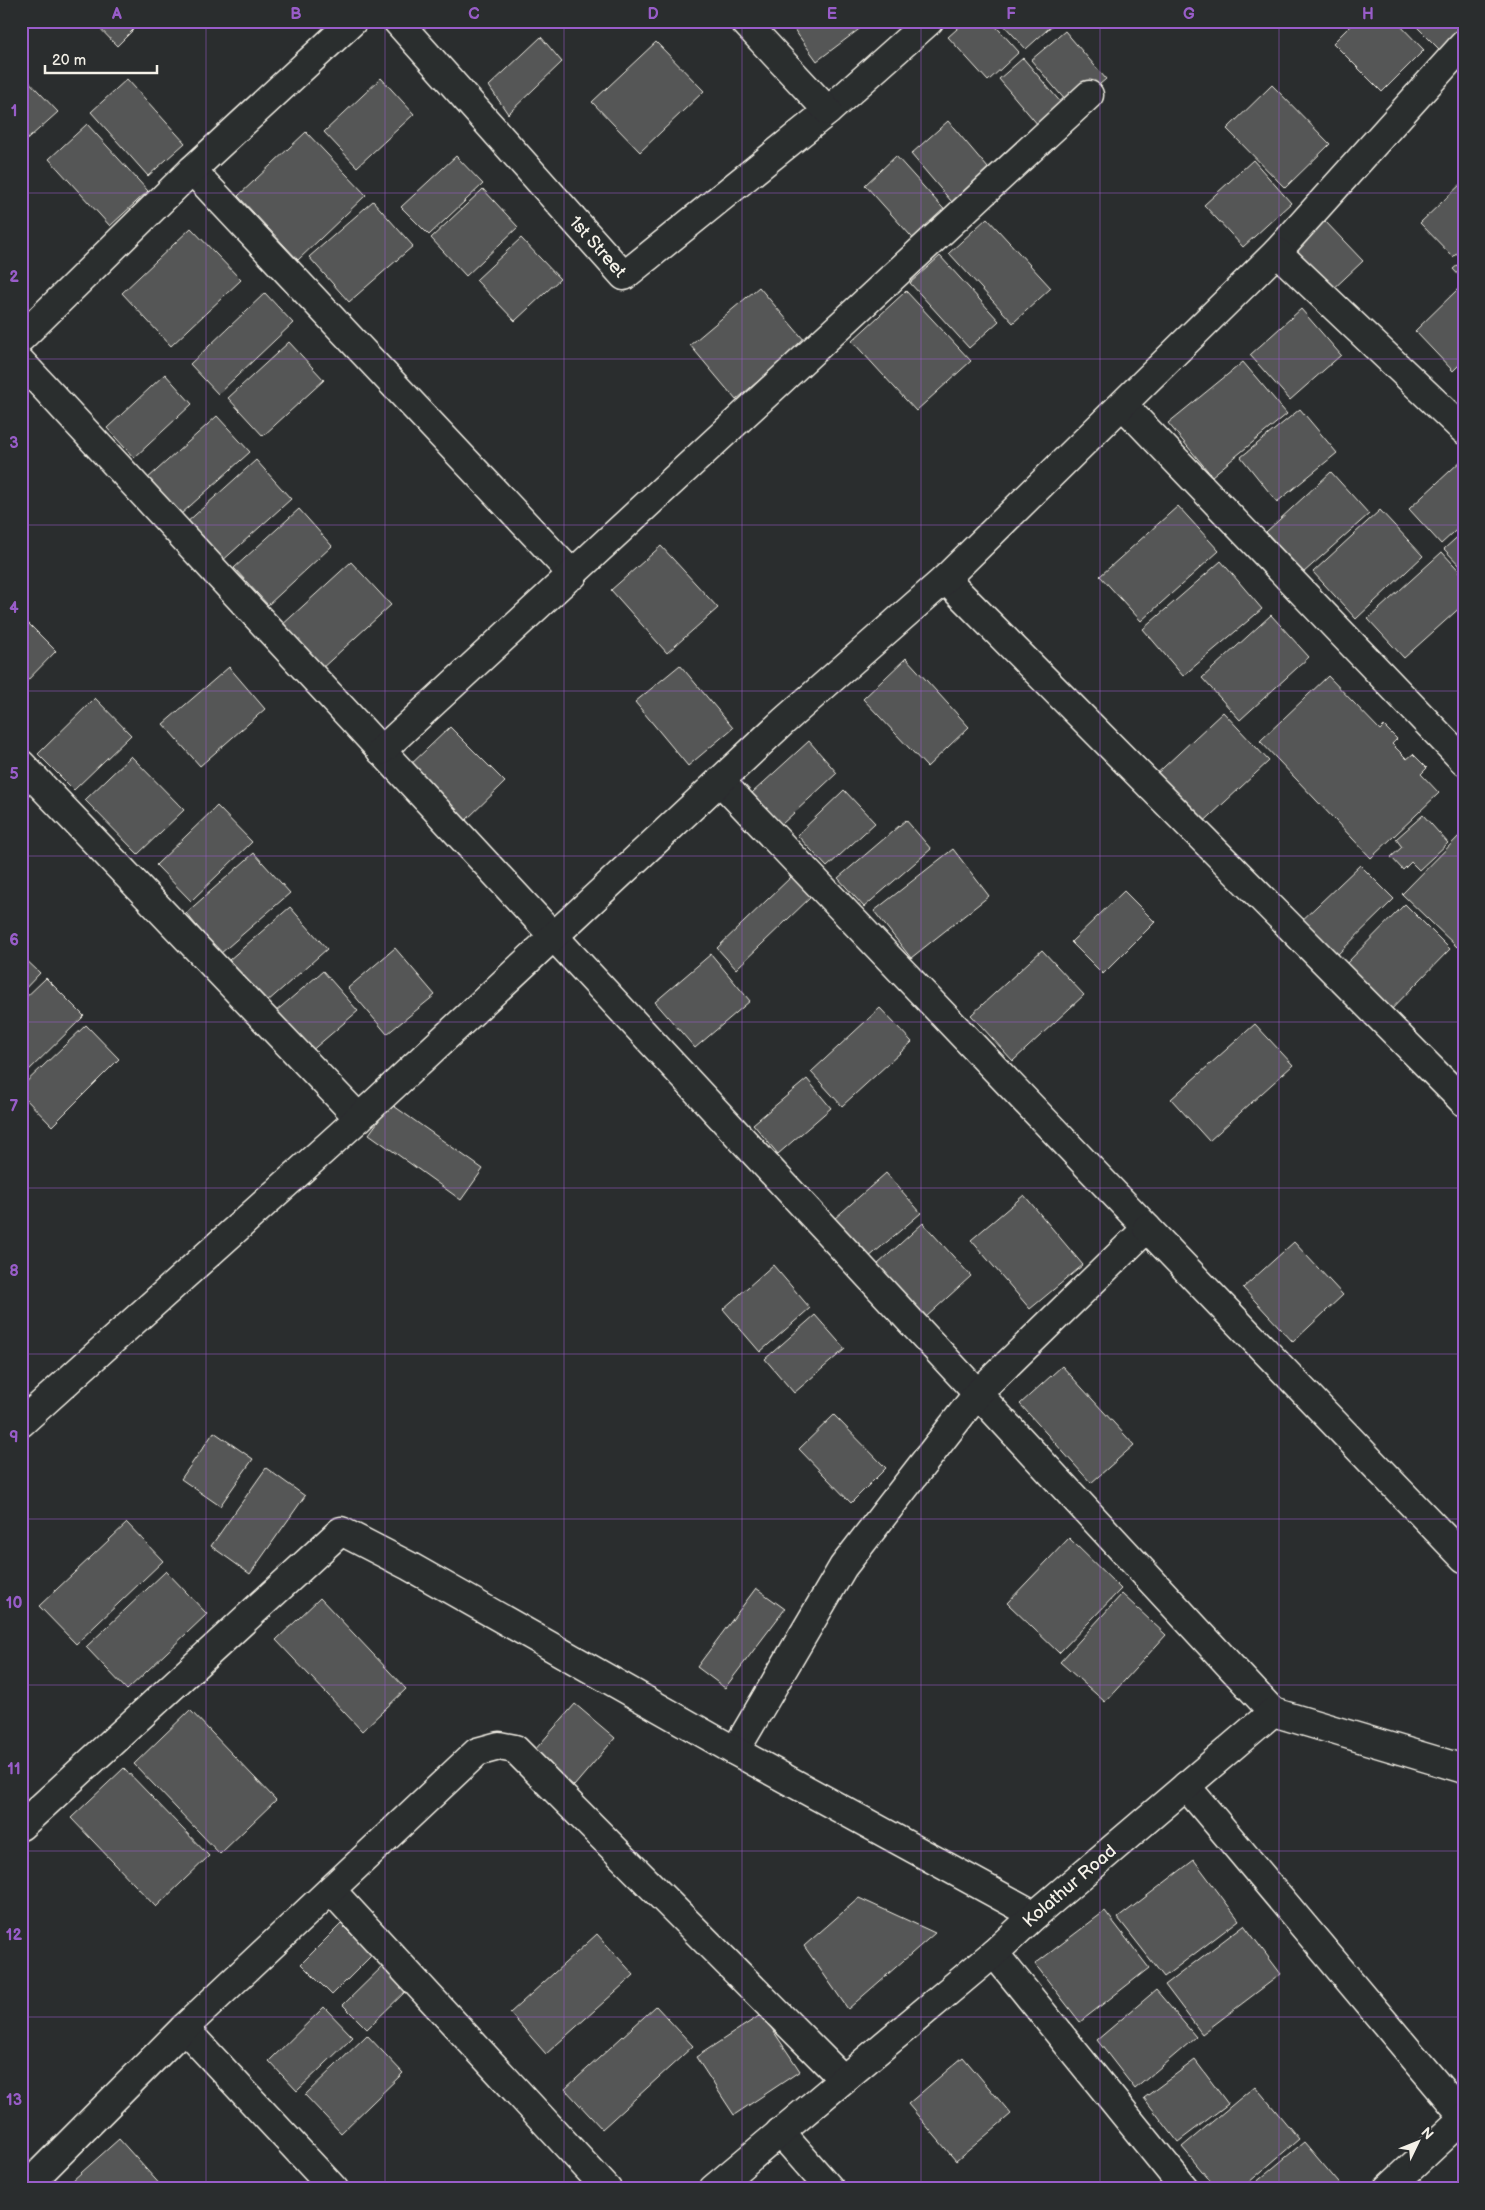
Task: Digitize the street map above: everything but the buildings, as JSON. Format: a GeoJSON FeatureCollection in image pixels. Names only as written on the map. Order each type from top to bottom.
{"type":"FeatureCollection","features":[{"type":"Feature","properties":{"kind":"street"},"geometry":{"type":"LineString","coordinates":[[21,338],[192,170],[353,21]]}},
{"type":"Feature","properties":{"kind":"street","name":"1st Street"},"geometry":{"type":"LineString","coordinates":[[398,21],[624,276],[828,112]]}},
{"type":"Feature","properties":{"kind":"street"},"geometry":{"type":"LineString","coordinates":[[744,21],[828,112],[929,21]]}},
{"type":"Feature","properties":{"kind":"street"},"geometry":{"type":"LineString","coordinates":[[21,1423],[359,1118],[721,782],[784,721],[945,579],[1277,252],[1459,61]]}},
{"type":"Feature","properties":{"kind":"street"},"geometry":{"type":"LineString","coordinates":[[381,751],[573,576],[1089,95]]}},
{"type":"Feature","properties":{"kind":"street"},"geometry":{"type":"LineString","coordinates":[[192,170],[573,576]]}},
{"type":"Feature","properties":{"kind":"street"},"geometry":{"type":"LineString","coordinates":[[1277,252],[1464,430]]}},
{"type":"Feature","properties":{"kind":"street"},"geometry":{"type":"LineString","coordinates":[[21,362],[1273,1712],[1461,1762]]}},
{"type":"Feature","properties":{"kind":"street"},"geometry":{"type":"LineString","coordinates":[[1123,405],[1464,760]]}},
{"type":"Feature","properties":{"kind":"street"},"geometry":{"type":"LineString","coordinates":[[945,579],[1464,1102]]}},
{"type":"Feature","properties":{"kind":"street"},"geometry":{"type":"LineString","coordinates":[[25,777],[359,1118]]}},
{"type":"Feature","properties":{"kind":"street"},"geometry":{"type":"LineString","coordinates":[[721,782],[1464,1558]]}},
{"type":"Feature","properties":{"kind":"street"},"geometry":{"type":"LineString","coordinates":[[735,1750],[843,1568],[978,1393],[1147,1228]]}},
{"type":"Feature","properties":{"kind":"street"},"geometry":{"type":"LineString","coordinates":[[21,1826],[341,1531],[410,1566],[735,1750],[1035,1915]]}},
{"type":"Feature","properties":{"kind":"street","name":"Kolathur Road"},"geometry":{"type":"LineString","coordinates":[[713,2189],[994,1953],[1035,1915],[1273,1712]]}},
{"type":"Feature","properties":{"kind":"street"},"geometry":{"type":"LineString","coordinates":[[27,2184],[184,2028],[477,1752],[499,1746],[515,1749],[843,2079]]}},
{"type":"Feature","properties":{"kind":"street"},"geometry":{"type":"LineString","coordinates":[[1186,1786],[1464,2118],[1388,2189]]}},
{"type":"Feature","properties":{"kind":"street"},"geometry":{"type":"LineString","coordinates":[[331,1890],[607,2189]]}},
{"type":"Feature","properties":{"kind":"street"},"geometry":{"type":"LineString","coordinates":[[994,1953],[1185,2189]]}},
{"type":"Feature","properties":{"kind":"street"},"geometry":{"type":"LineString","coordinates":[[184,2028],[334,2189]]}},
{"type":"Feature","properties":{"kind":"street"},"geometry":{"type":"LineString","coordinates":[[780,2132],[830,2189]]}}]}
